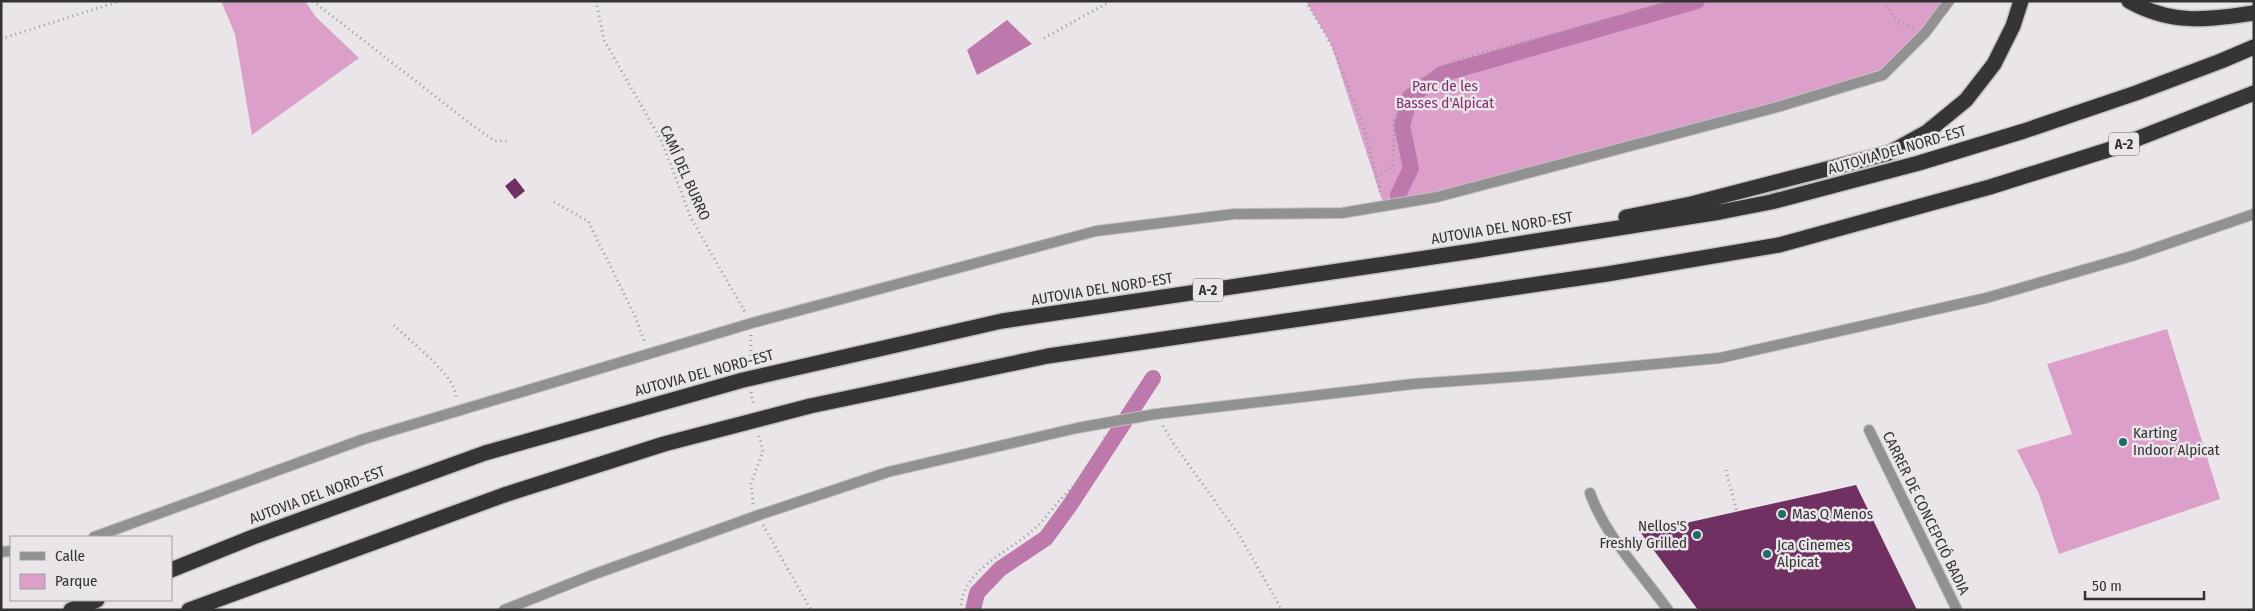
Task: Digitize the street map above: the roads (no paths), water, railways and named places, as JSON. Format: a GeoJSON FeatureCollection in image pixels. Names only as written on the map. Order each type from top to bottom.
{"type":"FeatureCollection","features":[{"type":"Feature","properties":{"kind":"highway"},"geometry":{"type":"LineString","coordinates":[[1473,251],[1691,204],[1889,153],[1927,132],[1966,100],[1994,64],[2013,26],[2021,1]]}},
{"type":"Feature","properties":{"kind":"highway"},"geometry":{"type":"LineString","coordinates":[[2129,1],[2144,10],[2174,18],[2211,20],[2254,13]]}},
{"type":"Feature","properties":{"kind":"highway","name":"AUTOVIA DEL NORD-EST"},"geometry":{"type":"LineString","coordinates":[[172,570],[253,537],[484,453],[742,380],[1002,321],[1473,251],[1720,212],[1781,200],[1919,163],[2024,131],[2187,74],[2254,47]]}},
{"type":"Feature","properties":{"kind":"highway","name":"A-2"},"geometry":{"type":"LineString","coordinates":[[189,610],[504,495],[664,444],[810,406],[1048,356],[1607,274],[1779,245],[1990,187],[2111,149],[2254,93]]}},
{"type":"Feature","properties":{"kind":"highway"},"geometry":{"type":"LineString","coordinates":[[71,610],[94,601]]}},
{"type":"Feature","properties":{"kind":"street"},"geometry":{"type":"LineString","coordinates":[[97,536],[364,439],[752,323],[1096,231],[1234,214],[1342,213],[1437,197],[1772,109],[1883,75],[1925,33],[1948,1]]}},
{"type":"Feature","properties":{"kind":"street"},"geometry":{"type":"LineString","coordinates":[[504,610],[592,575],[759,515],[888,472],[1111,421],[1158,413],[1413,384],[1540,375],[1720,358],[1986,298],[2132,256],[2254,214]]}},
{"type":"Feature","properties":{"kind":"street","name":"CARRER DE CONCEPCIÓ BADIA"},"geometry":{"type":"LineString","coordinates":[[1869,430],[1957,610]]}},
{"type":"Feature","properties":{"kind":"street"},"geometry":{"type":"LineString","coordinates":[[1590,493],[1597,513],[1668,610]]}},
{"type":"Feature","properties":{"kind":"waterway"},"geometry":{"type":"LineString","coordinates":[[1398,195],[1411,168],[1402,126],[1410,97],[1442,74],[1697,1]]}},
{"type":"Feature","properties":{"kind":"waterway"},"geometry":{"type":"LineString","coordinates":[[973,610],[977,593],[1000,569],[1046,538],[1070,505],[1153,378]]}},
{"type":"Feature","properties":{"kind":"place","name":"Karting Indoor Alpicat"},"geometry":{"type":"Point","coordinates":[2123,442]}},
{"type":"Feature","properties":{"kind":"place","name":"Mas Q Menos"},"geometry":{"type":"Point","coordinates":[1782,514]}},
{"type":"Feature","properties":{"kind":"place","name":"Nellos'S Freshly Grilled"},"geometry":{"type":"Point","coordinates":[1697,535]}},
{"type":"Feature","properties":{"kind":"place","name":"Jca Cinemes Alpicat"},"geometry":{"type":"Point","coordinates":[1767,554]}},
{"type":"Feature","properties":{"kind":"park label","name":"Parc de les Basses d'Alpicat"},"geometry":{"type":"Point","coordinates":[1445,94]}}]}
